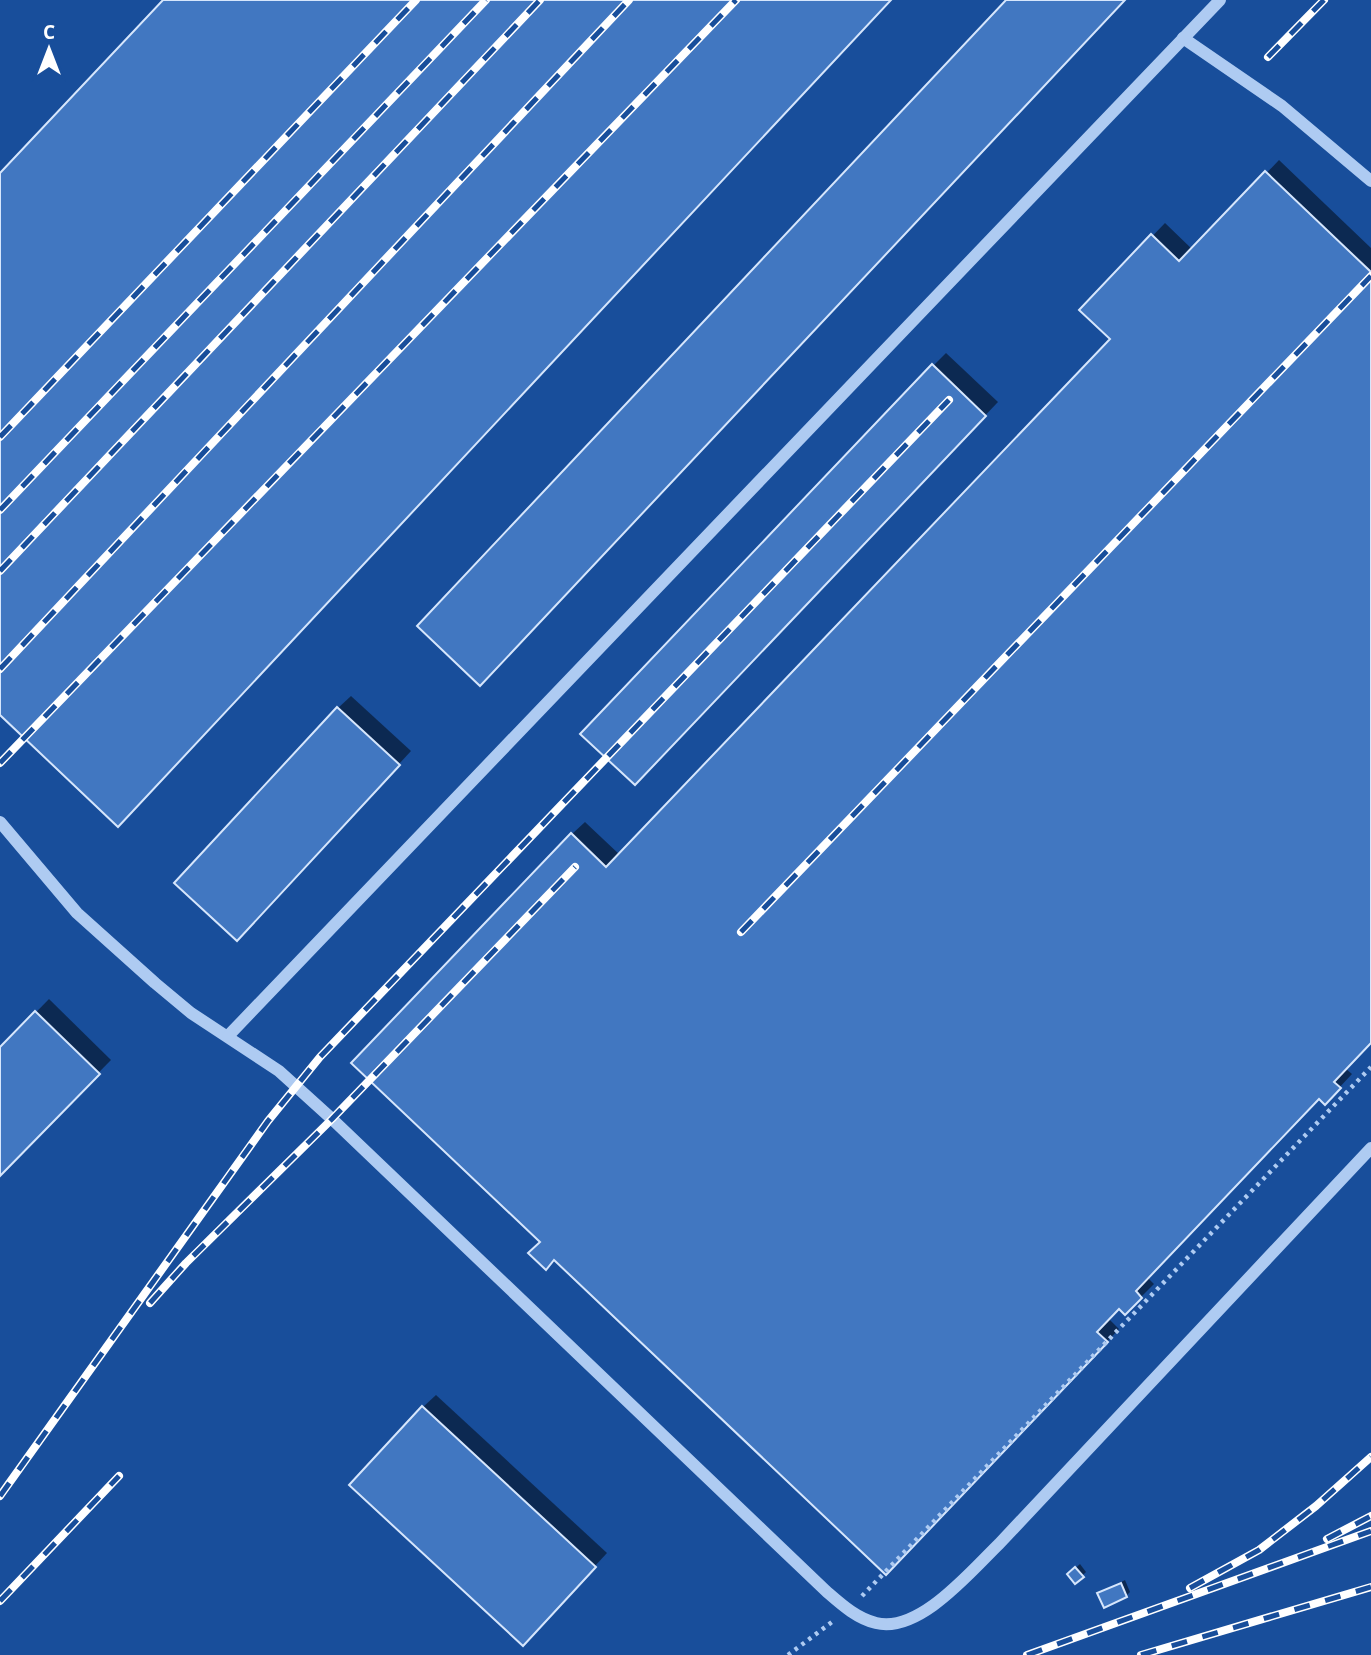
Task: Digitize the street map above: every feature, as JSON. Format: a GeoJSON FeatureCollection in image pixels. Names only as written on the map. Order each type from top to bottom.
{"type":"FeatureCollection","features":[{"type":"Feature","properties":{"kind":"lane"},"geometry":{"type":"LineString","coordinates":[[228,1036],[1220,0]]}},
{"type":"Feature","properties":{"kind":"lane"},"geometry":{"type":"LineString","coordinates":[[1182,38],[1282,106],[1371,181]]}},
{"type":"Feature","properties":{"kind":"lane"},"geometry":{"type":"LineString","coordinates":[[0,822],[77,913],[191,1013],[279,1071],[849,1610],[864,1619],[890,1625],[904,1622],[950,1592],[999,1544],[1371,1148]]}},
{"type":"Feature","properties":{"kind":"path"},"geometry":{"type":"LineString","coordinates":[[788,1655],[849,1610],[1371,1067]]}},
{"type":"Feature","properties":{"kind":"building"},"geometry":{"type":"Polygon","coordinates":[[[163,0],[891,0],[118,827],[0,715],[0,173],[163,0]]]}},
{"type":"Feature","properties":{"kind":"building"},"geometry":{"type":"Polygon","coordinates":[[[1006,0],[1125,0],[480,686],[417,626],[1006,0]]]}},
{"type":"Feature","properties":{"kind":"building"},"geometry":{"type":"Polygon","coordinates":[[[1265,171],[1371,272],[1371,1043],[1334,1082],[1341,1088],[1325,1105],[1319,1099],[1136,1291],[1142,1298],[1125,1315],[1119,1309],[1097,1332],[1108,1342],[886,1575],[554,1260],[546,1270],[528,1253],[540,1242],[351,1063],[571,833],[606,867],[1110,339],[1079,310],[1151,234],[1179,261],[1265,171]]]}},
{"type":"Feature","properties":{"kind":"building"},"geometry":{"type":"Polygon","coordinates":[[[932,364],[986,416],[635,785],[580,734],[932,364]]]}},
{"type":"Feature","properties":{"kind":"building"},"geometry":{"type":"Polygon","coordinates":[[[337,707],[400,765],[237,941],[174,883],[337,707]]]}},
{"type":"Feature","properties":{"kind":"building"},"geometry":{"type":"Polygon","coordinates":[[[35,1011],[100,1074],[0,1176],[0,1047],[35,1011]]]}},
{"type":"Feature","properties":{"kind":"building"},"geometry":{"type":"Polygon","coordinates":[[[422,1406],[596,1567],[523,1646],[349,1485],[422,1406]]]}},
{"type":"Feature","properties":{"kind":"building"},"geometry":{"type":"Polygon","coordinates":[[[1075,1567],[1084,1577],[1075,1584],[1067,1574],[1075,1567]]]}},
{"type":"Feature","properties":{"kind":"building"},"geometry":{"type":"Polygon","coordinates":[[[1121,1583],[1127,1597],[1104,1608],[1097,1593],[1121,1583]]]}},
{"type":"Feature","properties":{"kind":"railway"},"geometry":{"type":"LineString","coordinates":[[0,437],[416,0]]}},
{"type":"Feature","properties":{"kind":"railway"},"geometry":{"type":"LineString","coordinates":[[0,510],[486,0]]}},
{"type":"Feature","properties":{"kind":"railway"},"geometry":{"type":"LineString","coordinates":[[0,571],[540,0]]}},
{"type":"Feature","properties":{"kind":"railway"},"geometry":{"type":"LineString","coordinates":[[0,669],[629,0]]}},
{"type":"Feature","properties":{"kind":"railway"},"geometry":{"type":"LineString","coordinates":[[0,763],[736,0]]}},
{"type":"Feature","properties":{"kind":"railway"},"geometry":{"type":"LineString","coordinates":[[1268,57],[1324,0]]}},
{"type":"Feature","properties":{"kind":"railway"},"geometry":{"type":"LineString","coordinates":[[741,932],[1371,276]]}},
{"type":"Feature","properties":{"kind":"railway"},"geometry":{"type":"LineString","coordinates":[[0,1496],[268,1121],[320,1057],[949,400]]}},
{"type":"Feature","properties":{"kind":"railway"},"geometry":{"type":"LineString","coordinates":[[150,1303],[186,1263],[332,1119],[575,867]]}},
{"type":"Feature","properties":{"kind":"railway"},"geometry":{"type":"LineString","coordinates":[[1190,1588],[1259,1550],[1316,1506],[1371,1457]]}},
{"type":"Feature","properties":{"kind":"railway"},"geometry":{"type":"LineString","coordinates":[[0,1601],[119,1476]]}},
{"type":"Feature","properties":{"kind":"railway"},"geometry":{"type":"LineString","coordinates":[[1327,1539],[1371,1516]]}},
{"type":"Feature","properties":{"kind":"railway"},"geometry":{"type":"LineString","coordinates":[[1027,1655],[1371,1531]]}},
{"type":"Feature","properties":{"kind":"railway"},"geometry":{"type":"LineString","coordinates":[[1141,1655],[1371,1587]]}}]}
